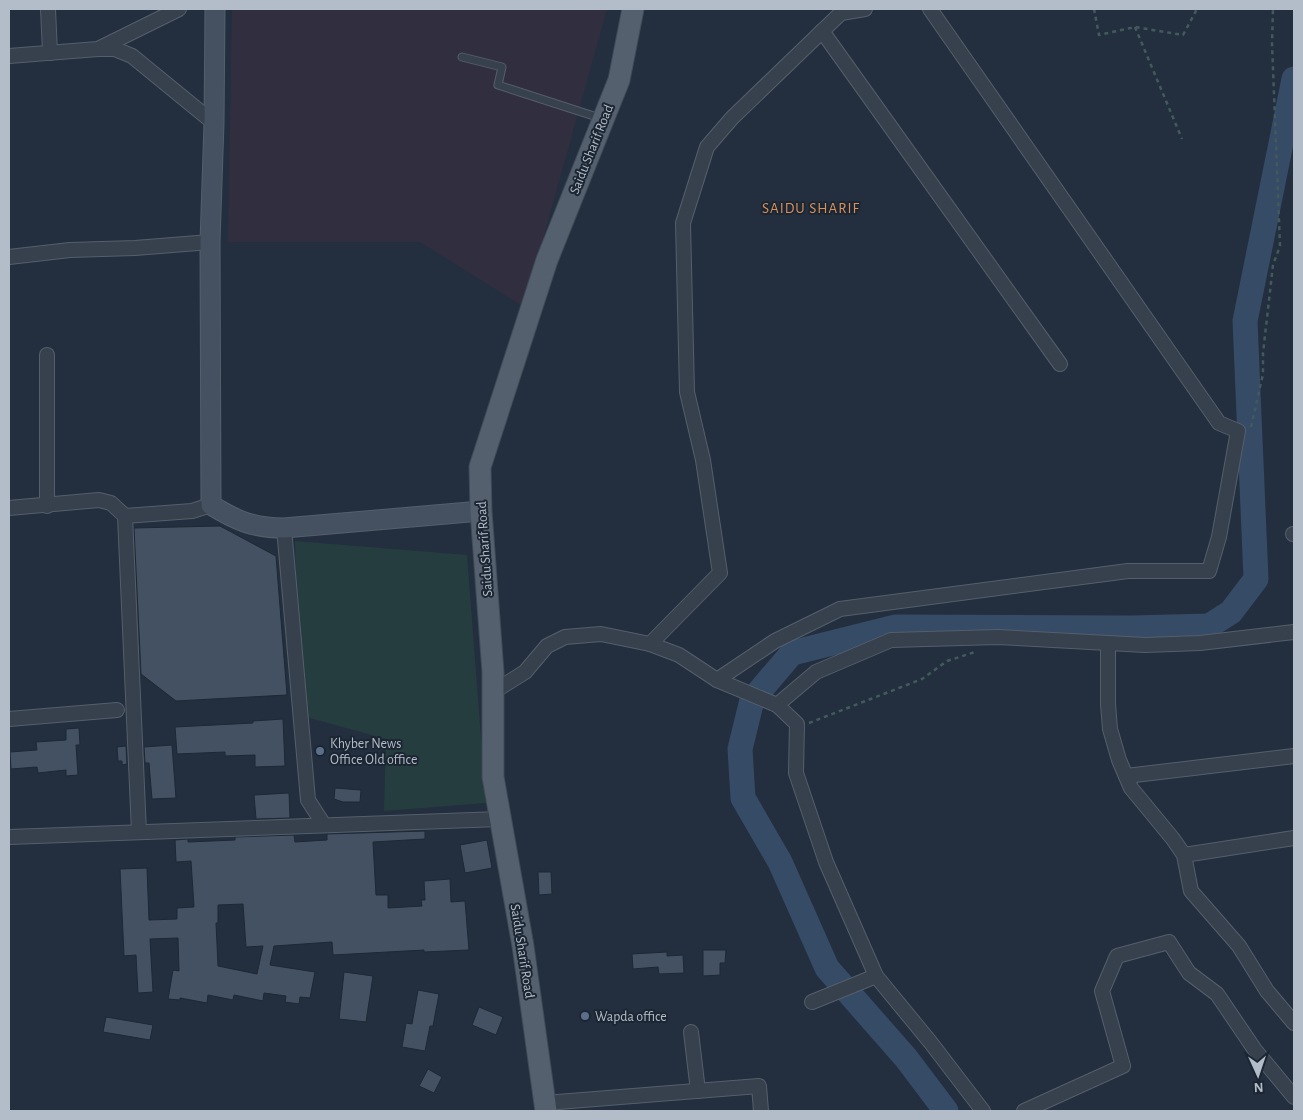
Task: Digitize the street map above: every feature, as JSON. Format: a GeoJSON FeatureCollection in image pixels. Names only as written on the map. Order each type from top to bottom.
{"type":"FeatureCollection","features":[{"type":"Feature","properties":{"kind":"main road","name":"Saidu Sharif Road"},"geometry":{"type":"LineString","coordinates":[[546,1107],[523,946],[493,777],[494,672],[481,510],[480,467],[547,260],[619,80],[633,9]]}},
{"type":"Feature","properties":{"kind":"street"},"geometry":{"type":"LineString","coordinates":[[48,9],[50,53]]}},
{"type":"Feature","properties":{"kind":"street"},"geometry":{"type":"LineString","coordinates":[[98,49],[179,9]]}},
{"type":"Feature","properties":{"kind":"street"},"geometry":{"type":"LineString","coordinates":[[211,505],[210,242],[215,9]]}},
{"type":"Feature","properties":{"kind":"street"},"geometry":{"type":"LineString","coordinates":[[650,644],[720,573],[703,460],[687,392],[683,223],[707,147],[732,118],[841,13],[865,9]]}},
{"type":"Feature","properties":{"kind":"street"},"geometry":{"type":"LineString","coordinates":[[718,680],[775,641],[840,609],[1128,571],[1210,570],[1219,536],[1238,431],[1219,423],[930,9]]}},
{"type":"Feature","properties":{"kind":"street"},"geometry":{"type":"LineString","coordinates":[[822,31],[1060,364]]}},
{"type":"Feature","properties":{"kind":"street"},"geometry":{"type":"LineString","coordinates":[[9,56],[115,48],[132,56],[214,123]]}},
{"type":"Feature","properties":{"kind":"street"},"geometry":{"type":"LineString","coordinates":[[9,257],[70,250],[135,248],[210,242]]}},
{"type":"Feature","properties":{"kind":"street"},"geometry":{"type":"LineString","coordinates":[[47,355],[47,506]]}},
{"type":"Feature","properties":{"kind":"street"},"geometry":{"type":"LineString","coordinates":[[9,508],[99,500],[111,503],[125,516],[139,832]]}},
{"type":"Feature","properties":{"kind":"street"},"geometry":{"type":"LineString","coordinates":[[211,505],[228,516],[247,524],[264,528],[284,528],[481,510]]}},
{"type":"Feature","properties":{"kind":"street"},"geometry":{"type":"LineString","coordinates":[[125,516],[192,511],[211,505]]}},
{"type":"Feature","properties":{"kind":"street"},"geometry":{"type":"LineString","coordinates":[[284,528],[308,800],[324,825]]}},
{"type":"Feature","properties":{"kind":"street"},"geometry":{"type":"LineString","coordinates":[[776,705],[816,672],[891,640],[998,637],[1145,645],[1200,644],[1294,632]]}},
{"type":"Feature","properties":{"kind":"street"},"geometry":{"type":"LineString","coordinates":[[493,692],[524,672],[547,646],[566,637],[601,634],[650,644],[679,655],[718,680],[776,705],[797,724],[796,773],[826,862],[876,976],[983,1111]]}},
{"type":"Feature","properties":{"kind":"street"},"geometry":{"type":"LineString","coordinates":[[1108,643],[1110,729],[1119,760],[1131,788],[1184,855],[1192,891],[1239,946],[1267,991],[1294,1023]]}},
{"type":"Feature","properties":{"kind":"street"},"geometry":{"type":"LineString","coordinates":[[9,719],[117,710]]}},
{"type":"Feature","properties":{"kind":"street"},"geometry":{"type":"LineString","coordinates":[[1126,776],[1294,756]]}},
{"type":"Feature","properties":{"kind":"street"},"geometry":{"type":"LineString","coordinates":[[9,837],[500,819]]}},
{"type":"Feature","properties":{"kind":"street"},"geometry":{"type":"LineString","coordinates":[[1184,855],[1294,838]]}},
{"type":"Feature","properties":{"kind":"street"},"geometry":{"type":"LineString","coordinates":[[1024,1111],[1122,1066],[1102,991],[1117,956],[1169,942],[1189,973],[1217,994],[1255,1050],[1294,1097]]}},
{"type":"Feature","properties":{"kind":"street"},"geometry":{"type":"LineString","coordinates":[[812,1002],[876,976]]}},
{"type":"Feature","properties":{"kind":"street"},"geometry":{"type":"LineString","coordinates":[[691,1032],[698,1091]]}},
{"type":"Feature","properties":{"kind":"street"},"geometry":{"type":"LineString","coordinates":[[546,1107],[759,1086],[762,1111]]}},
{"type":"Feature","properties":{"kind":"lane"},"geometry":{"type":"LineString","coordinates":[[462,57],[502,67],[498,85],[603,119]]}},
{"type":"Feature","properties":{"kind":"path"},"geometry":{"type":"LineString","coordinates":[[1094,9],[1099,35],[1135,27],[1183,35],[1197,9]]}},
{"type":"Feature","properties":{"kind":"path"},"geometry":{"type":"LineString","coordinates":[[1238,438],[1249,438],[1263,374],[1263,353],[1273,265],[1280,246],[1273,63],[1273,9]]}},
{"type":"Feature","properties":{"kind":"path"},"geometry":{"type":"LineString","coordinates":[[1135,27],[1182,139]]}},
{"type":"Feature","properties":{"kind":"path"},"geometry":{"type":"LineString","coordinates":[[797,724],[808,723],[882,696],[922,679],[947,661],[980,651]]}},
{"type":"Feature","properties":{"kind":"shaded area"},"geometry":{"type":"Polygon","coordinates":[[[232,9],[607,9],[524,307],[420,242],[228,242],[232,9]]]}},
{"type":"Feature","properties":{"kind":"green space"},"geometry":{"type":"Polygon","coordinates":[[[295,541],[467,555],[486,803],[384,811],[386,739],[299,715],[295,541]]]}},
{"type":"Feature","properties":{"kind":"building"},"geometry":{"type":"Polygon","coordinates":[[[220,526],[276,556],[287,695],[176,701],[141,674],[134,528],[220,526]]]}},
{"type":"Feature","properties":{"kind":"building"},"geometry":{"type":"Polygon","coordinates":[[[283,719],[285,766],[255,767],[255,755],[225,756],[225,752],[177,754],[175,727],[253,723],[253,721],[283,719]]]}},
{"type":"Feature","properties":{"kind":"building"},"geometry":{"type":"Polygon","coordinates":[[[79,728],[80,745],[76,745],[78,775],[66,776],[66,770],[38,773],[37,767],[11,769],[10,752],[37,750],[36,742],[66,740],[66,729],[79,728]]]}},
{"type":"Feature","properties":{"kind":"building"},"geometry":{"type":"Polygon","coordinates":[[[172,745],[176,798],[152,799],[149,763],[145,763],[144,747],[172,745]]]}},
{"type":"Feature","properties":{"kind":"building"},"geometry":{"type":"Polygon","coordinates":[[[126,746],[127,764],[122,765],[122,761],[118,761],[117,747],[126,746]]]}},
{"type":"Feature","properties":{"kind":"building"},"geometry":{"type":"Polygon","coordinates":[[[335,788],[361,790],[360,802],[343,802],[334,799],[335,788]]]}},
{"type":"Feature","properties":{"kind":"building"},"geometry":{"type":"Polygon","coordinates":[[[289,793],[290,818],[256,819],[254,795],[289,793]]]}},
{"type":"Feature","properties":{"kind":"building"},"geometry":{"type":"Polygon","coordinates":[[[425,831],[425,839],[373,842],[376,895],[388,895],[388,908],[422,906],[421,900],[425,900],[424,881],[450,879],[451,902],[465,901],[469,950],[424,952],[424,950],[333,955],[332,942],[274,946],[270,965],[315,972],[310,998],[300,997],[299,1004],[285,1002],[286,996],[264,993],[263,1001],[234,995],[233,1000],[208,995],[207,1003],[180,998],[180,1000],[168,999],[173,970],[179,971],[178,938],[150,939],[153,992],[138,993],[136,955],[124,956],[120,869],[147,868],[149,920],[177,919],[177,908],[194,907],[191,861],[176,862],[175,840],[188,839],[188,842],[235,840],[235,837],[294,835],[295,842],[327,840],[327,834],[425,831]],[[243,904],[218,905],[218,923],[216,923],[218,966],[257,974],[263,946],[246,947],[243,904]]]}},
{"type":"Feature","properties":{"kind":"building"},"geometry":{"type":"Polygon","coordinates":[[[487,840],[492,868],[465,873],[460,845],[487,840]]]}},
{"type":"Feature","properties":{"kind":"building"},"geometry":{"type":"Polygon","coordinates":[[[538,872],[551,872],[552,894],[539,895],[538,872]]]}},
{"type":"Feature","properties":{"kind":"building"},"geometry":{"type":"Polygon","coordinates":[[[703,950],[726,950],[725,963],[720,963],[720,975],[703,976],[703,950]]]}},
{"type":"Feature","properties":{"kind":"building"},"geometry":{"type":"Polygon","coordinates":[[[667,952],[667,956],[683,955],[684,973],[659,974],[658,967],[633,969],[632,954],[667,952]]]}},
{"type":"Feature","properties":{"kind":"building"},"geometry":{"type":"Polygon","coordinates":[[[344,972],[373,976],[366,1022],[339,1019],[344,972]]]}},
{"type":"Feature","properties":{"kind":"building"},"geometry":{"type":"Polygon","coordinates":[[[418,990],[439,994],[433,1026],[430,1026],[425,1051],[402,1047],[406,1023],[412,1024],[418,990]]]}},
{"type":"Feature","properties":{"kind":"building"},"geometry":{"type":"Polygon","coordinates":[[[479,1007],[503,1017],[496,1035],[472,1025],[479,1007]]]}},
{"type":"Feature","properties":{"kind":"building"},"geometry":{"type":"Polygon","coordinates":[[[106,1017],[153,1025],[150,1040],[103,1032],[106,1017]]]}},
{"type":"Feature","properties":{"kind":"building"},"geometry":{"type":"Polygon","coordinates":[[[428,1069],[442,1077],[434,1093],[419,1086],[428,1069]]]}},
{"type":"Feature","properties":{"kind":"waterway"},"geometry":{"type":"LineString","coordinates":[[946,1111],[906,1058],[827,968],[780,862],[743,798],[740,749],[752,700],[792,653],[896,627],[1131,628],[1209,626],[1231,612],[1256,579],[1245,321],[1294,79]]}},
{"type":"Feature","properties":{"kind":"place","name":"Khyber News Office Old office"},"geometry":{"type":"Point","coordinates":[320,751]}},
{"type":"Feature","properties":{"kind":"place","name":"Wapda office"},"geometry":{"type":"Point","coordinates":[585,1016]}},
{"type":"Feature","properties":{"kind":"district","name":"SAIDU SHARIF"},"geometry":{"type":"Point","coordinates":[811,208]}}]}
